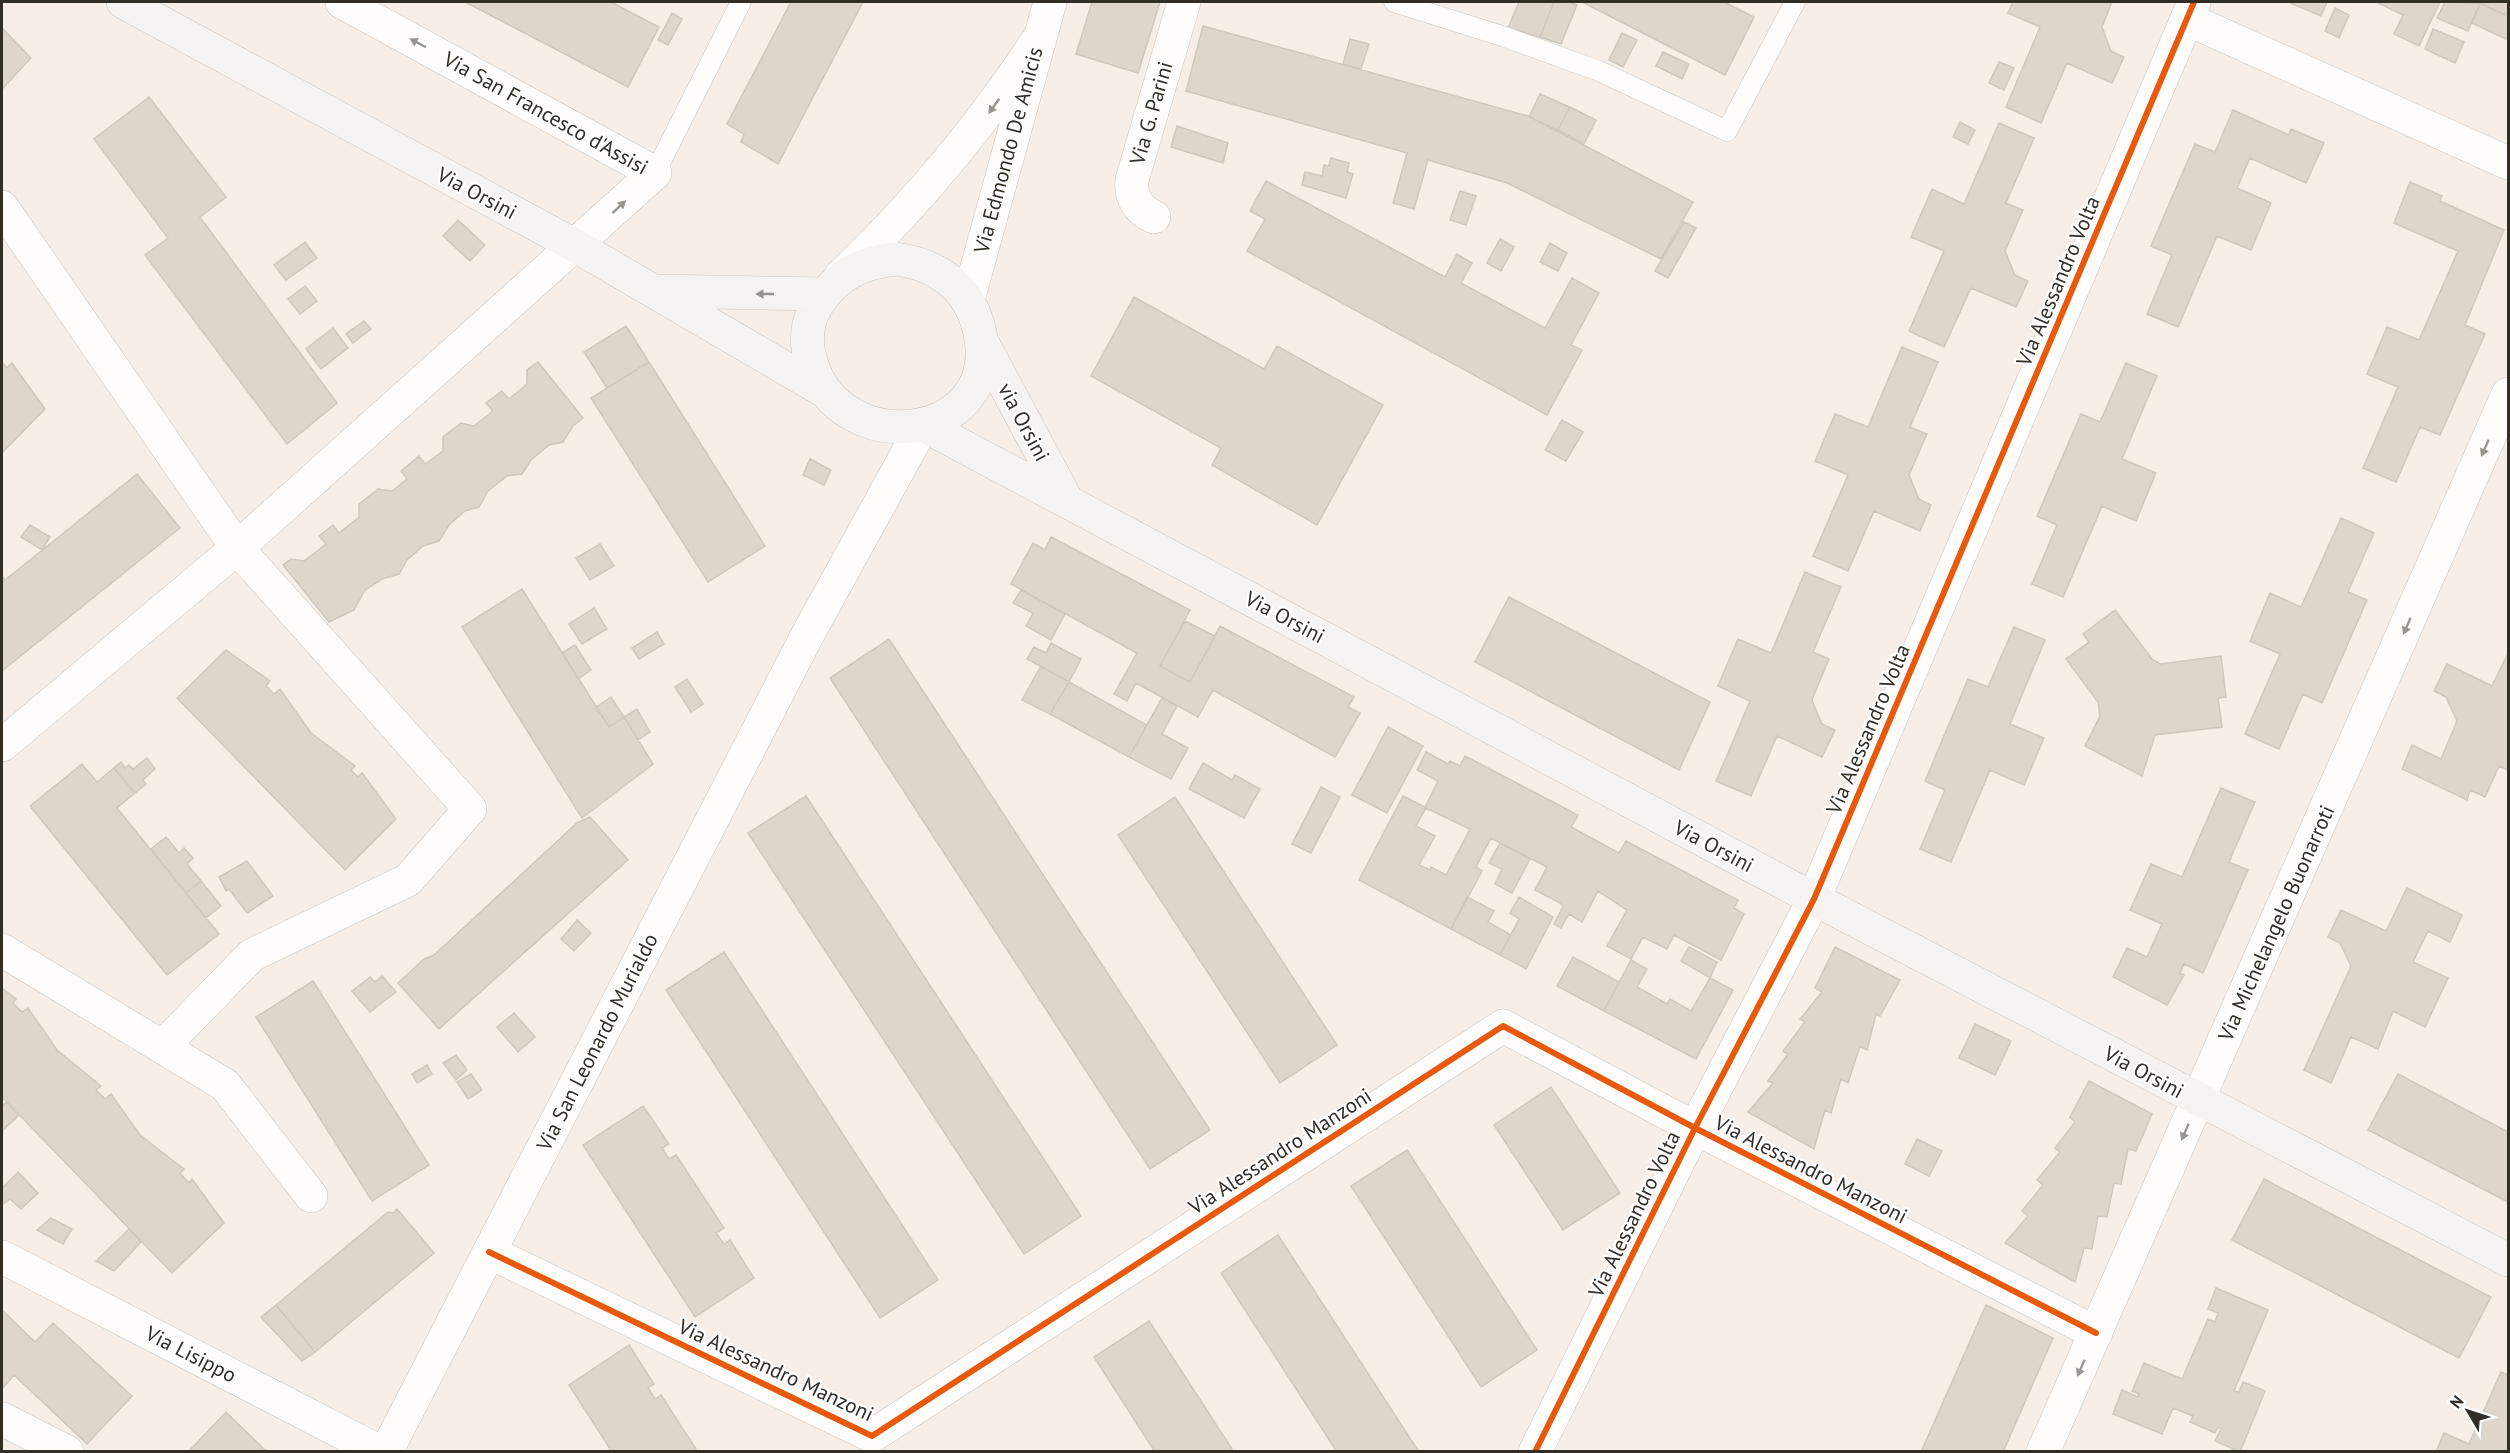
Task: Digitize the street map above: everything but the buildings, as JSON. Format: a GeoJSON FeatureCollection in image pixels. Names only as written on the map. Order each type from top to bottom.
{"type":"FeatureCollection","features":[{"type":"Feature","properties":{"kind":"main road","name":"Via Orsini"},"geometry":{"type":"LineString","coordinates":[[123,2],[576,246],[826,392]]}},
{"type":"Feature","properties":{"kind":"main road"},"geometry":{"type":"LineString","coordinates":[[896,259],[916,262],[935,269],[954,282],[968,300],[978,320],[982,342],[980,365],[973,386],[960,405],[943,417],[923,425],[901,428],[880,426],[860,419],[841,407],[826,392],[815,373],[809,352],[807,331],[813,311],[831,286],[875,261],[896,259]]}},
{"type":"Feature","properties":{"kind":"main road"},"geometry":{"type":"LineString","coordinates":[[653,291],[831,286]]}},
{"type":"Feature","properties":{"kind":"main road","name":"via Orsini"},"geometry":{"type":"LineString","coordinates":[[982,342],[1067,501]]}},
{"type":"Feature","properties":{"kind":"main road","name":"Via Orsini"},"geometry":{"type":"LineString","coordinates":[[923,425],[1814,899],[2198,1101],[2508,1260]]}},
{"type":"Feature","properties":{"kind":"street","name":"Via San Francesco d'Assisi"},"geometry":{"type":"LineString","coordinates":[[2,745],[237,548],[656,173],[342,2]]}},
{"type":"Feature","properties":{"kind":"street","name":"Via Edmondo De Amicis"},"geometry":{"type":"LineString","coordinates":[[968,300],[1050,2]]}},
{"type":"Feature","properties":{"kind":"street","name":"Via G. Parini"},"geometry":{"type":"LineString","coordinates":[[1154,217],[1137,205],[1131,189],[1132,180],[1184,2]]}},
{"type":"Feature","properties":{"kind":"street"},"geometry":{"type":"LineString","coordinates":[[2190,10],[2508,163]]}},
{"type":"Feature","properties":{"kind":"street","name":"Via Alessandro Volta"},"geometry":{"type":"LineString","coordinates":[[1535,1452],[1695,1128],[1814,899],[2190,10]]}},
{"type":"Feature","properties":{"kind":"street","name":"Via Edmondo De Amicis"},"geometry":{"type":"LineString","coordinates":[[831,286],[897,222],[948,165],[995,104],[1038,40]]}},
{"type":"Feature","properties":{"kind":"street"},"geometry":{"type":"LineString","coordinates":[[2,207],[237,548],[470,809],[408,880],[252,954],[162,1047]]}},
{"type":"Feature","properties":{"kind":"street","name":"Via Michelangelo Buonarroti"},"geometry":{"type":"LineString","coordinates":[[2043,1452],[2508,394]]}},
{"type":"Feature","properties":{"kind":"street","name":"Via San Leonardo Murialdo"},"geometry":{"type":"LineString","coordinates":[[386,1452],[809,632],[923,425]]}},
{"type":"Feature","properties":{"kind":"street"},"geometry":{"type":"LineString","coordinates":[[2,950],[225,1085],[311,1196]]}},
{"type":"Feature","properties":{"kind":"street","name":"Via Alessandro Manzoni"},"geometry":{"type":"LineString","coordinates":[[489,1252],[872,1436],[1503,1026],[1695,1128],[2096,1332]]}},
{"type":"Feature","properties":{"kind":"street","name":"Via Lisippo"},"geometry":{"type":"LineString","coordinates":[[2,1257],[380,1452]]}},
{"type":"Feature","properties":{"kind":"street"},"geometry":{"type":"LineString","coordinates":[[2,1419],[67,1452]]}},
{"type":"Feature","properties":{"kind":"lane"},"geometry":{"type":"LineString","coordinates":[[656,173],[741,2]]}},
{"type":"Feature","properties":{"kind":"lane"},"geometry":{"type":"LineString","coordinates":[[1394,2],[1505,37],[1599,71],[1727,131],[1795,2]]}},
{"type":"Feature","properties":{"kind":"cycle path"},"geometry":{"type":"LineString","coordinates":[[1535,1452],[1695,1128],[1814,899],[2194,2]]}},
{"type":"Feature","properties":{"kind":"cycle path"},"geometry":{"type":"LineString","coordinates":[[489,1252],[872,1436],[1503,1026],[1695,1128],[2096,1333]]}}]}
